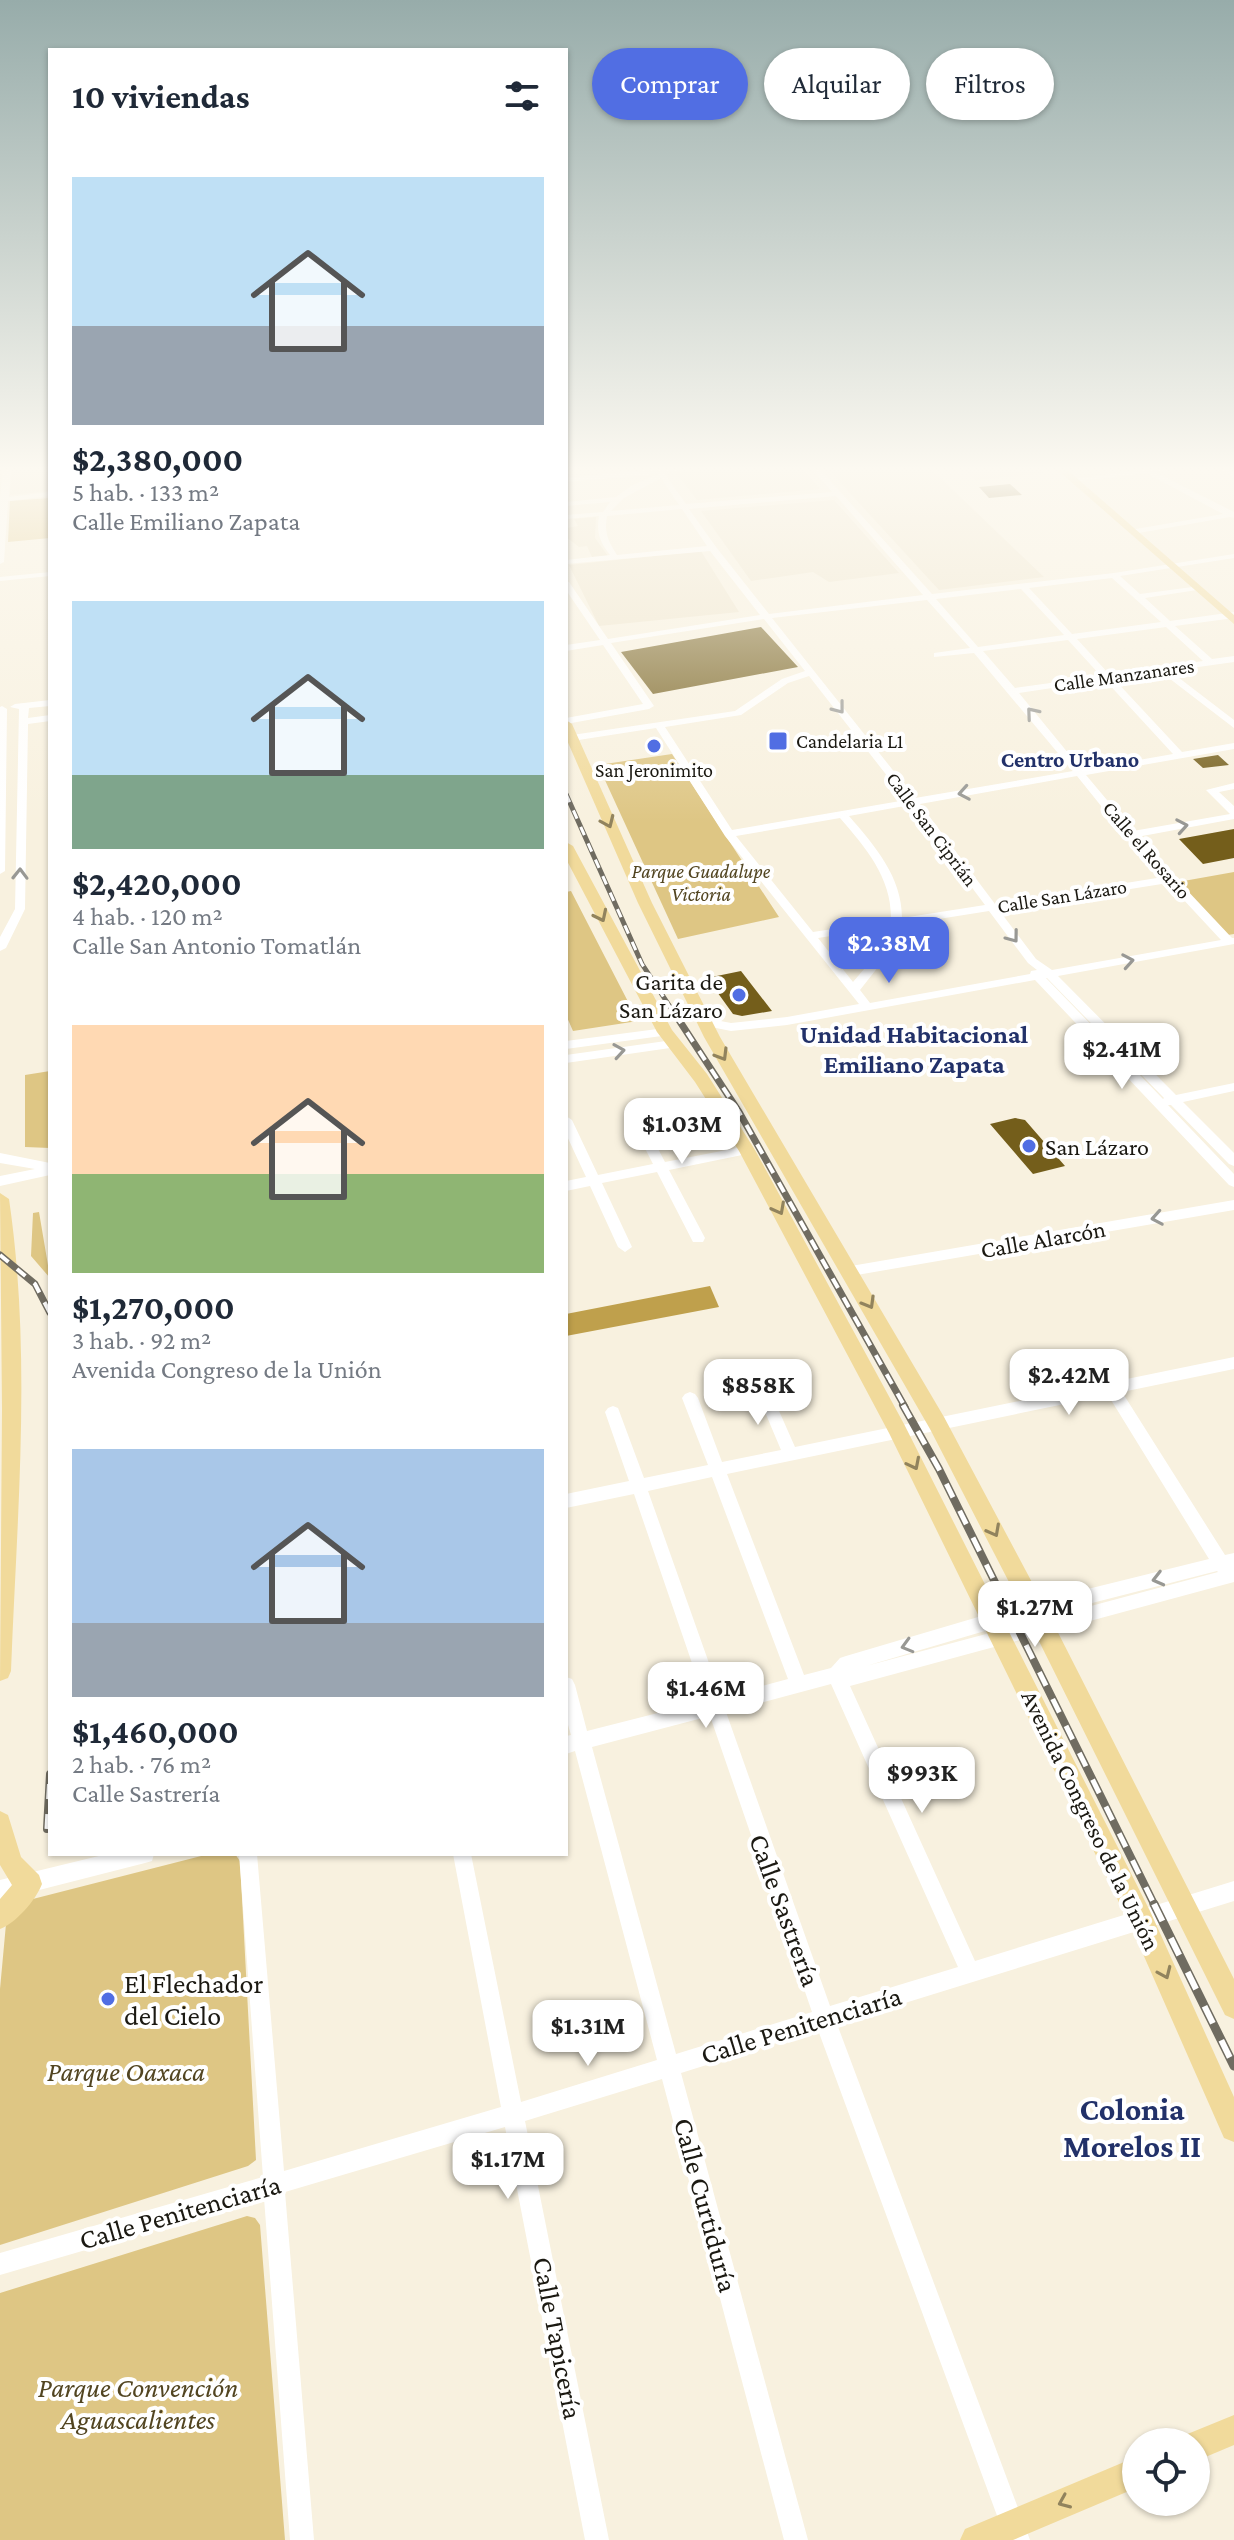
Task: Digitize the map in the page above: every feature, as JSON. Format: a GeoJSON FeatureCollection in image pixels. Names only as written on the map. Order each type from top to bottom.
{"type":"FeatureCollection","features":[{"type":"Feature","properties":{"kind":"main road"},"geometry":{"type":"LineString","coordinates":[[1194,586],[1232,617]]}},
{"type":"Feature","properties":{"kind":"main road","name":"Avenida Congreso de la Unión"},"geometry":{"type":"LineString","coordinates":[[568,728],[645,903],[705,1022],[937,1423],[1039,1617],[1234,2006]]}},
{"type":"Feature","properties":{"kind":"main road","name":"Avenida Congreso de la Unión"},"geometry":{"type":"LineString","coordinates":[[568,850],[669,1038],[701,1078],[747,1150],[897,1430],[999,1628],[1141,1920],[1234,2128]]}},
{"type":"Feature","properties":{"kind":"main road"},"geometry":{"type":"LineString","coordinates":[[0,1199],[8,1255],[12,1409],[0,1671]]}},
{"type":"Feature","properties":{"kind":"main road"},"geometry":{"type":"LineString","coordinates":[[0,1823],[13,1867],[19,1877],[30,1884],[0,1917]]}},
{"type":"Feature","properties":{"kind":"main road"},"geometry":{"type":"LineString","coordinates":[[1210,2440],[1234,2430]]}},
{"type":"Feature","properties":{"kind":"main road"},"geometry":{"type":"LineString","coordinates":[[976,2540],[1015,2532],[1122,2479]]}},
{"type":"Feature","properties":{"kind":"street","name":"Calle San Ciprián"},"geometry":{"type":"LineString","coordinates":[[742,586],[913,802],[1032,961],[1051,975],[1234,1161]]}},
{"type":"Feature","properties":{"kind":"street","name":"Calle el Rosario"},"geometry":{"type":"LineString","coordinates":[[918,586],[1082,772],[1130,835],[1232,941]]}},
{"type":"Feature","properties":{"kind":"street"},"geometry":{"type":"LineString","coordinates":[[568,645],[1018,586]]}},
{"type":"Feature","properties":{"kind":"street"},"geometry":{"type":"LineString","coordinates":[[1023,586],[1179,755]]}},
{"type":"Feature","properties":{"kind":"street"},"geometry":{"type":"LineString","coordinates":[[1125,586],[1210,662]]}},
{"type":"Feature","properties":{"kind":"street"},"geometry":{"type":"LineString","coordinates":[[568,587],[649,706],[568,728]]}},
{"type":"Feature","properties":{"kind":"street"},"geometry":{"type":"LineString","coordinates":[[1138,597],[1197,588]]}},
{"type":"Feature","properties":{"kind":"street"},"geometry":{"type":"LineString","coordinates":[[568,645],[725,616],[753,618]]}},
{"type":"Feature","properties":{"kind":"street"},"geometry":{"type":"LineString","coordinates":[[937,655],[1232,617]]}},
{"type":"Feature","properties":{"kind":"street"},"geometry":{"type":"LineString","coordinates":[[568,655],[734,626],[753,618]]}},
{"type":"Feature","properties":{"kind":"street","name":"Calle Manzanares"},"geometry":{"type":"LineString","coordinates":[[1013,691],[1234,659]]}},
{"type":"Feature","properties":{"kind":"street"},"geometry":{"type":"LineString","coordinates":[[1162,669],[1234,725]]}},
{"type":"Feature","properties":{"kind":"street"},"geometry":{"type":"LineString","coordinates":[[568,728],[659,725],[738,713],[785,681],[811,672]]}},
{"type":"Feature","properties":{"kind":"street"},"geometry":{"type":"LineString","coordinates":[[0,871],[1,709],[48,703]]}},
{"type":"Feature","properties":{"kind":"street"},"geometry":{"type":"LineString","coordinates":[[0,948],[20,909],[24,706]]}},
{"type":"Feature","properties":{"kind":"street"},"geometry":{"type":"LineString","coordinates":[[24,722],[48,718]]}},
{"type":"Feature","properties":{"kind":"street"},"geometry":{"type":"LineString","coordinates":[[659,725],[729,834],[867,1007]]}},
{"type":"Feature","properties":{"kind":"street"},"geometry":{"type":"LineString","coordinates":[[729,834],[1234,746]]}},
{"type":"Feature","properties":{"kind":"street"},"geometry":{"type":"LineString","coordinates":[[1234,786],[1211,790],[1234,814]]}},
{"type":"Feature","properties":{"kind":"street"},"geometry":{"type":"LineString","coordinates":[[1130,835],[1234,814]]}},
{"type":"Feature","properties":{"kind":"street"},"geometry":{"type":"LineString","coordinates":[[843,815],[884,866],[895,898],[897,922],[880,960],[854,990]]}},
{"type":"Feature","properties":{"kind":"street","name":"Calle San Lázaro"},"geometry":{"type":"LineString","coordinates":[[811,936],[1171,879]]}},
{"type":"Feature","properties":{"kind":"street"},"geometry":{"type":"LineString","coordinates":[[705,1022],[731,1027],[867,1007],[1232,941]]}},
{"type":"Feature","properties":{"kind":"street","name":"Calle San Ciprián"},"geometry":{"type":"LineString","coordinates":[[1032,961],[1036,977]]}},
{"type":"Feature","properties":{"kind":"street"},"geometry":{"type":"LineString","coordinates":[[1036,977],[1234,1182]]}},
{"type":"Feature","properties":{"kind":"street"},"geometry":{"type":"LineString","coordinates":[[568,1045],[669,1038]]}},
{"type":"Feature","properties":{"kind":"street"},"geometry":{"type":"LineString","coordinates":[[568,1059],[669,1038]]}},
{"type":"Feature","properties":{"kind":"street"},"geometry":{"type":"LineString","coordinates":[[1158,1103],[1234,1087]]}},
{"type":"Feature","properties":{"kind":"street"},"geometry":{"type":"LineString","coordinates":[[632,1111],[698,1238]]}},
{"type":"Feature","properties":{"kind":"street"},"geometry":{"type":"LineString","coordinates":[[568,1124],[625,1247]]}},
{"type":"Feature","properties":{"kind":"street"},"geometry":{"type":"LineString","coordinates":[[568,1186],[747,1150]]}},
{"type":"Feature","properties":{"kind":"street"},"geometry":{"type":"LineString","coordinates":[[0,1158],[48,1168]]}},
{"type":"Feature","properties":{"kind":"street"},"geometry":{"type":"LineString","coordinates":[[0,1181],[48,1169]]}},
{"type":"Feature","properties":{"kind":"street","name":"Calle Alarcón"},"geometry":{"type":"LineString","coordinates":[[851,1271],[1234,1205]]}},
{"type":"Feature","properties":{"kind":"street"},"geometry":{"type":"LineString","coordinates":[[568,1501],[897,1430],[1234,1363]]}},
{"type":"Feature","properties":{"kind":"street"},"geometry":{"type":"LineString","coordinates":[[761,1386],[790,1453]]}},
{"type":"Feature","properties":{"kind":"street"},"geometry":{"type":"LineString","coordinates":[[573,1743],[836,1675],[851,1678],[999,1628],[1230,1571],[1111,1388]]}},
{"type":"Feature","properties":{"kind":"street"},"geometry":{"type":"LineString","coordinates":[[690,1398],[799,1684]]}},
{"type":"Feature","properties":{"kind":"street","name":"Calle Sastrería"},"geometry":{"type":"LineString","coordinates":[[613,1412],[713,1707],[824,2018],[1015,2532]]}},
{"type":"Feature","properties":{"kind":"street"},"geometry":{"type":"LineString","coordinates":[[836,1675],[970,1972]]}},
{"type":"Feature","properties":{"kind":"street","name":"Calle Curtiduría"},"geometry":{"type":"LineString","coordinates":[[568,1702],[573,1743],[669,2067],[796,2540]]}},
{"type":"Feature","properties":{"kind":"street"},"geometry":{"type":"LineString","coordinates":[[0,1890],[137,1856]]}},
{"type":"Feature","properties":{"kind":"street"},"geometry":{"type":"LineString","coordinates":[[248,1856],[302,2540]]}},
{"type":"Feature","properties":{"kind":"street","name":"Calle Tapicería"},"geometry":{"type":"LineString","coordinates":[[462,1856],[597,2540]]}},
{"type":"Feature","properties":{"kind":"street","name":"Calle Penitenciaría"},"geometry":{"type":"LineString","coordinates":[[0,2264],[515,2114],[1234,1891]]}},
{"type":"Feature","properties":{"kind":"shaded area"},"geometry":{"type":"Polygon","coordinates":[[[579,586],[723,586],[739,612],[599,626],[579,586]]]}},
{"type":"Feature","properties":{"kind":"shaded area"},"geometry":{"type":"Polygon","coordinates":[[[935,586],[975,586],[939,590],[935,586]]]}},
{"type":"Feature","properties":{"kind":"shaded area"},"geometry":{"type":"Polygon","coordinates":[[[710,1286],[719,1307],[568,1336],[568,1314],[710,1286]]]}},
{"type":"Feature","properties":{"kind":"green space","name":"Parque Guadalupe Victoria"},"geometry":{"type":"Polygon","coordinates":[[[672,754],[779,917],[678,939],[598,765],[672,754]]]}},
{"type":"Feature","properties":{"kind":"green space"},"geometry":{"type":"Polygon","coordinates":[[[1234,872],[1234,934],[1228,935],[1178,882],[1234,872]]]}},
{"type":"Feature","properties":{"kind":"green space"},"geometry":{"type":"Polygon","coordinates":[[[571,891],[638,1021],[573,1031],[568,1020],[568,892],[571,891]]]}},
{"type":"Feature","properties":{"kind":"green space"},"geometry":{"type":"Polygon","coordinates":[[[48,1071],[48,1148],[25,1147],[25,1075],[48,1071]]]}},
{"type":"Feature","properties":{"kind":"green space"},"geometry":{"type":"Polygon","coordinates":[[[39,1212],[48,1276],[31,1256],[33,1213],[39,1212]]]}},
{"type":"Feature","properties":{"kind":"green space","name":"Parque Oaxaca"},"geometry":{"type":"Polygon","coordinates":[[[201,1856],[236,1856],[240,1861],[256,2160],[248,2166],[0,2245],[0,1989],[6,1924],[25,1901],[201,1856]]]}},
{"type":"Feature","properties":{"kind":"green space","name":"Parque Convención Aguascalientes"},"geometry":{"type":"Polygon","coordinates":[[[247,2216],[255,2218],[260,2225],[285,2540],[0,2540],[0,2293],[247,2216]]]}},
{"type":"Feature","properties":{"kind":"building"},"geometry":{"type":"Polygon","coordinates":[[[761,627],[798,667],[653,694],[621,652],[761,627]]]}},
{"type":"Feature","properties":{"kind":"building"},"geometry":{"type":"Polygon","coordinates":[[[1218,755],[1229,765],[1203,768],[1193,759],[1218,755]]]}},
{"type":"Feature","properties":{"kind":"building"},"geometry":{"type":"Polygon","coordinates":[[[1234,829],[1234,858],[1203,864],[1179,839],[1234,829]]]}},
{"type":"Feature","properties":{"kind":"building","name":"Garita de San Lázaro"},"geometry":{"type":"Polygon","coordinates":[[[741,971],[772,1011],[742,1016],[733,1014],[707,978],[741,971]]]}},
{"type":"Feature","properties":{"kind":"building","name":"San Lázaro"},"geometry":{"type":"Polygon","coordinates":[[[1015,1118],[1025,1120],[1065,1166],[1033,1174],[990,1124],[1015,1118]]]}},
{"type":"Feature","properties":{"kind":"railway"},"geometry":{"type":"LineString","coordinates":[[568,798],[642,964],[676,1016]]}},
{"type":"Feature","properties":{"kind":"railway"},"geometry":{"type":"LineString","coordinates":[[675,1014],[739,1112],[905,1407]]}},
{"type":"Feature","properties":{"kind":"railway"},"geometry":{"type":"LineString","coordinates":[[0,1255],[35,1284],[48,1309]]}},
{"type":"Feature","properties":{"kind":"railway"},"geometry":{"type":"LineString","coordinates":[[903,1405],[939,1469],[1155,1906]]}},
{"type":"Feature","properties":{"kind":"railway"},"geometry":{"type":"LineString","coordinates":[[47,1829],[48,1811]]}},
{"type":"Feature","properties":{"kind":"railway"},"geometry":{"type":"LineString","coordinates":[[1154,1904],[1234,2066]]}},
{"type":"Feature","properties":{"kind":"place","name":"Candelaria L1"},"geometry":{"type":"Point","coordinates":[778,741]}},
{"type":"Feature","properties":{"kind":"place","name":"San Jeronimito"},"geometry":{"type":"Point","coordinates":[654,746]}},
{"type":"Feature","properties":{"kind":"place","name":"Garita de San Lázaro"},"geometry":{"type":"Point","coordinates":[739,995]}},
{"type":"Feature","properties":{"kind":"place","name":"San Lázaro"},"geometry":{"type":"Point","coordinates":[1029,1146]}},
{"type":"Feature","properties":{"kind":"place","name":"El Flechador del Cielo"},"geometry":{"type":"Point","coordinates":[108,1999]}},
{"type":"Feature","properties":{"kind":"district","name":"Centro Urbano"},"geometry":{"type":"Point","coordinates":[1070,759]}},
{"type":"Feature","properties":{"kind":"district","name":"Unidad Habitacional Emiliano Zapata"},"geometry":{"type":"Point","coordinates":[914,1049]}},
{"type":"Feature","properties":{"kind":"district","name":"Colonia Morelos II"},"geometry":{"type":"Point","coordinates":[1132,2128]}}]}
